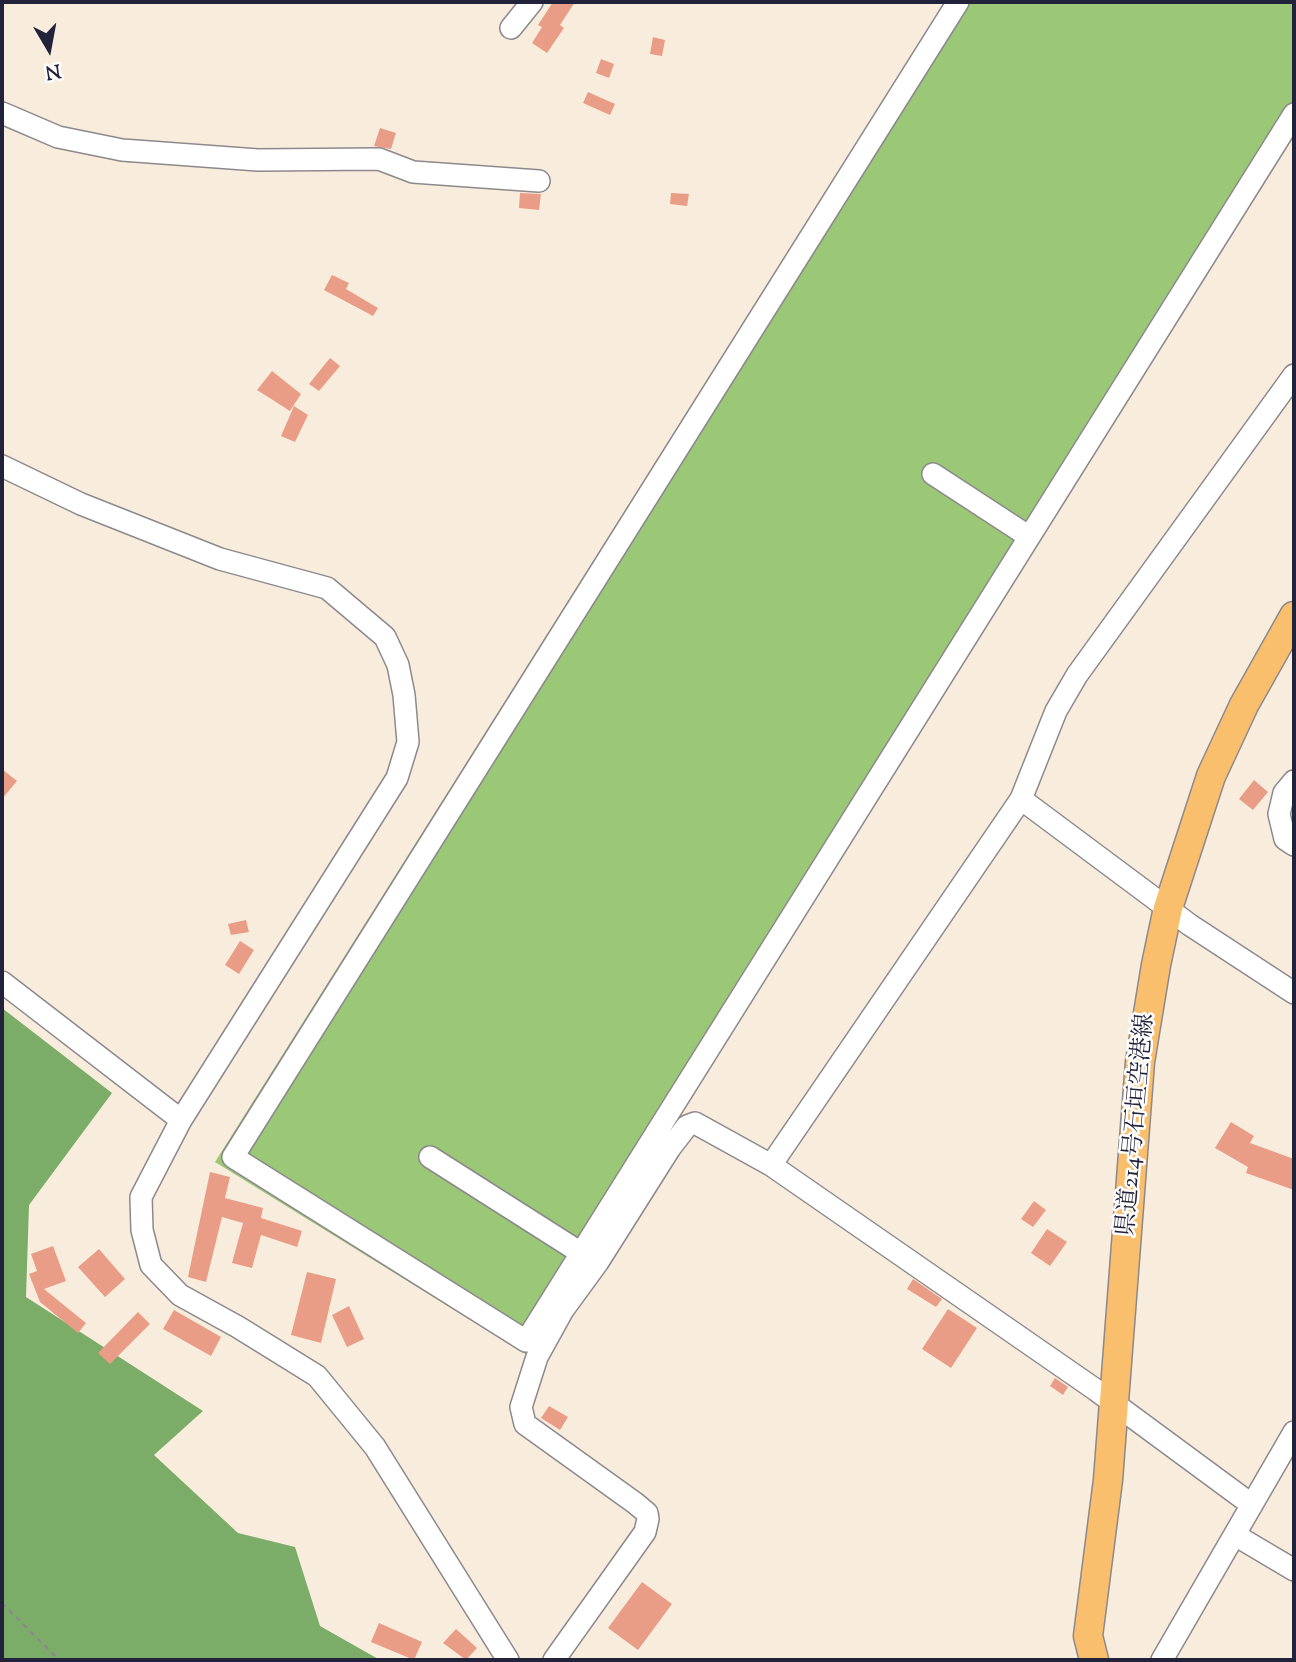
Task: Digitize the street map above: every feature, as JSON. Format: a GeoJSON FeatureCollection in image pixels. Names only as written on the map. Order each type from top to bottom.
{"type":"FeatureCollection","features":[{"type":"Feature","properties":{"kind":"main road","name":"県道214号石垣空港線"},"geometry":{"type":"LineString","coordinates":[[1094,1660],[1088,1636],[1114,1404],[1140,1062],[1168,908],[1211,776],[1244,705],[1294,616]]}},
{"type":"Feature","properties":{"kind":"street"},"geometry":{"type":"LineString","coordinates":[[511,28],[532,2]]}},
{"type":"Feature","properties":{"kind":"street"},"geometry":{"type":"LineString","coordinates":[[958,2],[233,1157],[526,1341],[1294,114]]}},
{"type":"Feature","properties":{"kind":"street"},"geometry":{"type":"LineString","coordinates":[[2,113],[58,137],[122,150],[258,160],[379,159],[413,172],[539,181]]}},
{"type":"Feature","properties":{"kind":"street"},"geometry":{"type":"LineString","coordinates":[[771,1165],[1021,799],[1056,711],[1077,675],[1294,376]]}},
{"type":"Feature","properties":{"kind":"street"},"geometry":{"type":"LineString","coordinates":[[2,466],[81,504],[220,559],[327,587],[385,637],[398,665],[408,742],[397,778],[181,1120],[141,1197],[142,1230],[151,1265],[180,1295],[237,1326],[317,1376],[375,1447],[508,1660]]}},
{"type":"Feature","properties":{"kind":"street"},"geometry":{"type":"LineString","coordinates":[[933,474],[1028,536]]}},
{"type":"Feature","properties":{"kind":"street"},"geometry":{"type":"LineString","coordinates":[[1294,781],[1284,793],[1279,814],[1285,839],[1294,845]]}},
{"type":"Feature","properties":{"kind":"street"},"geometry":{"type":"LineString","coordinates":[[1021,799],[1168,908],[1294,993]]}},
{"type":"Feature","properties":{"kind":"street"},"geometry":{"type":"LineString","coordinates":[[2,982],[181,1120]]}},
{"type":"Feature","properties":{"kind":"street"},"geometry":{"type":"LineString","coordinates":[[554,1660],[645,1532],[648,1518],[647,1513],[635,1503],[525,1424],[521,1407],[537,1357],[563,1310],[687,1126],[702,1124],[771,1165],[1114,1404],[1252,1505]]}},
{"type":"Feature","properties":{"kind":"street"},"geometry":{"type":"LineString","coordinates":[[429,1157],[581,1253]]}},
{"type":"Feature","properties":{"kind":"street"},"geometry":{"type":"LineString","coordinates":[[1162,1660],[1294,1432]]}},
{"type":"Feature","properties":{"kind":"street"},"geometry":{"type":"LineString","coordinates":[[1235,1535],[1294,1570]]}},
{"type":"Feature","properties":{"kind":"path"},"geometry":{"type":"LineString","coordinates":[[2,1603],[59,1660]]}},
{"type":"Feature","properties":{"kind":"green space"},"geometry":{"type":"Polygon","coordinates":[[[945,2],[1294,2],[1294,133],[527,1355],[215,1162],[945,2]]]}},
{"type":"Feature","properties":{"kind":"green space"},"geometry":{"type":"Polygon","coordinates":[[[2,1008],[112,1093],[29,1205],[26,1297],[203,1411],[154,1455],[238,1533],[295,1547],[320,1626],[380,1660],[2,1660],[2,1008]]]}},
{"type":"Feature","properties":{"kind":"building"},"geometry":{"type":"Polygon","coordinates":[[[553,2],[575,2],[560,25],[564,28],[547,53],[532,43],[542,27],[538,25],[553,2]]]}},
{"type":"Feature","properties":{"kind":"building"},"geometry":{"type":"Polygon","coordinates":[[[653,37],[665,40],[662,56],[650,54],[653,37]]]}},
{"type":"Feature","properties":{"kind":"building"},"geometry":{"type":"Polygon","coordinates":[[[601,59],[614,64],[609,78],[596,73],[601,59]]]}},
{"type":"Feature","properties":{"kind":"building"},"geometry":{"type":"Polygon","coordinates":[[[588,92],[615,104],[610,115],[583,103],[588,92]]]}},
{"type":"Feature","properties":{"kind":"building"},"geometry":{"type":"Polygon","coordinates":[[[380,128],[396,133],[391,149],[374,146],[380,128]]]}},
{"type":"Feature","properties":{"kind":"building"},"geometry":{"type":"Polygon","coordinates":[[[520,193],[541,194],[539,210],[519,208],[520,193]]]}},
{"type":"Feature","properties":{"kind":"building"},"geometry":{"type":"Polygon","coordinates":[[[671,193],[689,194],[687,206],[670,204],[671,193]]]}},
{"type":"Feature","properties":{"kind":"building"},"geometry":{"type":"Polygon","coordinates":[[[332,275],[349,283],[346,289],[378,308],[373,316],[324,290],[332,275]]]}},
{"type":"Feature","properties":{"kind":"building"},"geometry":{"type":"Polygon","coordinates":[[[330,358],[340,366],[319,391],[309,384],[330,358]]]}},
{"type":"Feature","properties":{"kind":"building"},"geometry":{"type":"Polygon","coordinates":[[[272,371],[301,394],[290,411],[257,390],[272,371]]]}},
{"type":"Feature","properties":{"kind":"building"},"geometry":{"type":"Polygon","coordinates":[[[294,406],[308,415],[295,442],[281,436],[294,406]]]}},
{"type":"Feature","properties":{"kind":"building"},"geometry":{"type":"Polygon","coordinates":[[[2,769],[17,781],[2,799],[2,769]]]}},
{"type":"Feature","properties":{"kind":"building"},"geometry":{"type":"Polygon","coordinates":[[[1254,780],[1268,792],[1253,810],[1239,799],[1254,780]]]}},
{"type":"Feature","properties":{"kind":"building"},"geometry":{"type":"Polygon","coordinates":[[[246,920],[249,932],[231,935],[228,924],[246,920]]]}},
{"type":"Feature","properties":{"kind":"building"},"geometry":{"type":"Polygon","coordinates":[[[240,941],[254,950],[239,974],[225,965],[240,941]]]}},
{"type":"Feature","properties":{"kind":"building"},"geometry":{"type":"Polygon","coordinates":[[[1231,1122],[1254,1136],[1250,1143],[1294,1159],[1294,1190],[1246,1173],[1248,1167],[1215,1148],[1231,1122]]]}},
{"type":"Feature","properties":{"kind":"building"},"geometry":{"type":"Polygon","coordinates":[[[210,1172],[230,1177],[225,1198],[263,1208],[261,1218],[302,1231],[297,1247],[261,1235],[252,1268],[232,1263],[243,1223],[222,1217],[206,1282],[188,1277],[210,1172]]]}},
{"type":"Feature","properties":{"kind":"building"},"geometry":{"type":"Polygon","coordinates":[[[1034,1201],[1046,1210],[1033,1227],[1021,1219],[1034,1201]]]}},
{"type":"Feature","properties":{"kind":"building"},"geometry":{"type":"Polygon","coordinates":[[[1047,1229],[1067,1242],[1050,1266],[1031,1253],[1047,1229]]]}},
{"type":"Feature","properties":{"kind":"building"},"geometry":{"type":"Polygon","coordinates":[[[53,1246],[66,1281],[44,1289],[86,1323],[78,1333],[40,1302],[29,1274],[37,1271],[31,1254],[53,1246]]]}},
{"type":"Feature","properties":{"kind":"building"},"geometry":{"type":"Polygon","coordinates":[[[99,1249],[125,1279],[105,1297],[78,1267],[99,1249]]]}},
{"type":"Feature","properties":{"kind":"building"},"geometry":{"type":"Polygon","coordinates":[[[307,1272],[336,1279],[321,1343],[291,1335],[307,1272]]]}},
{"type":"Feature","properties":{"kind":"building"},"geometry":{"type":"Polygon","coordinates":[[[913,1279],[942,1299],[936,1307],[907,1289],[913,1279]]]}},
{"type":"Feature","properties":{"kind":"building"},"geometry":{"type":"Polygon","coordinates":[[[349,1306],[364,1339],[347,1347],[332,1315],[349,1306]]]}},
{"type":"Feature","properties":{"kind":"building"},"geometry":{"type":"Polygon","coordinates":[[[948,1309],[977,1328],[951,1368],[922,1349],[948,1309]]]}},
{"type":"Feature","properties":{"kind":"building"},"geometry":{"type":"Polygon","coordinates":[[[174,1310],[221,1337],[211,1356],[163,1329],[174,1310]]]}},
{"type":"Feature","properties":{"kind":"building"},"geometry":{"type":"Polygon","coordinates":[[[138,1312],[150,1324],[110,1364],[98,1353],[138,1312]]]}},
{"type":"Feature","properties":{"kind":"building"},"geometry":{"type":"Polygon","coordinates":[[[1055,1378],[1068,1387],[1063,1395],[1050,1386],[1055,1378]]]}},
{"type":"Feature","properties":{"kind":"building"},"geometry":{"type":"Polygon","coordinates":[[[549,1406],[568,1417],[560,1430],[541,1418],[549,1406]]]}},
{"type":"Feature","properties":{"kind":"building"},"geometry":{"type":"Polygon","coordinates":[[[642,1582],[672,1604],[638,1650],[608,1628],[642,1582]]]}},
{"type":"Feature","properties":{"kind":"building"},"geometry":{"type":"Polygon","coordinates":[[[379,1623],[422,1642],[414,1660],[371,1642],[379,1623]]]}},
{"type":"Feature","properties":{"kind":"building"},"geometry":{"type":"Polygon","coordinates":[[[456,1629],[477,1648],[466,1660],[443,1643],[456,1629]]]}}]}
